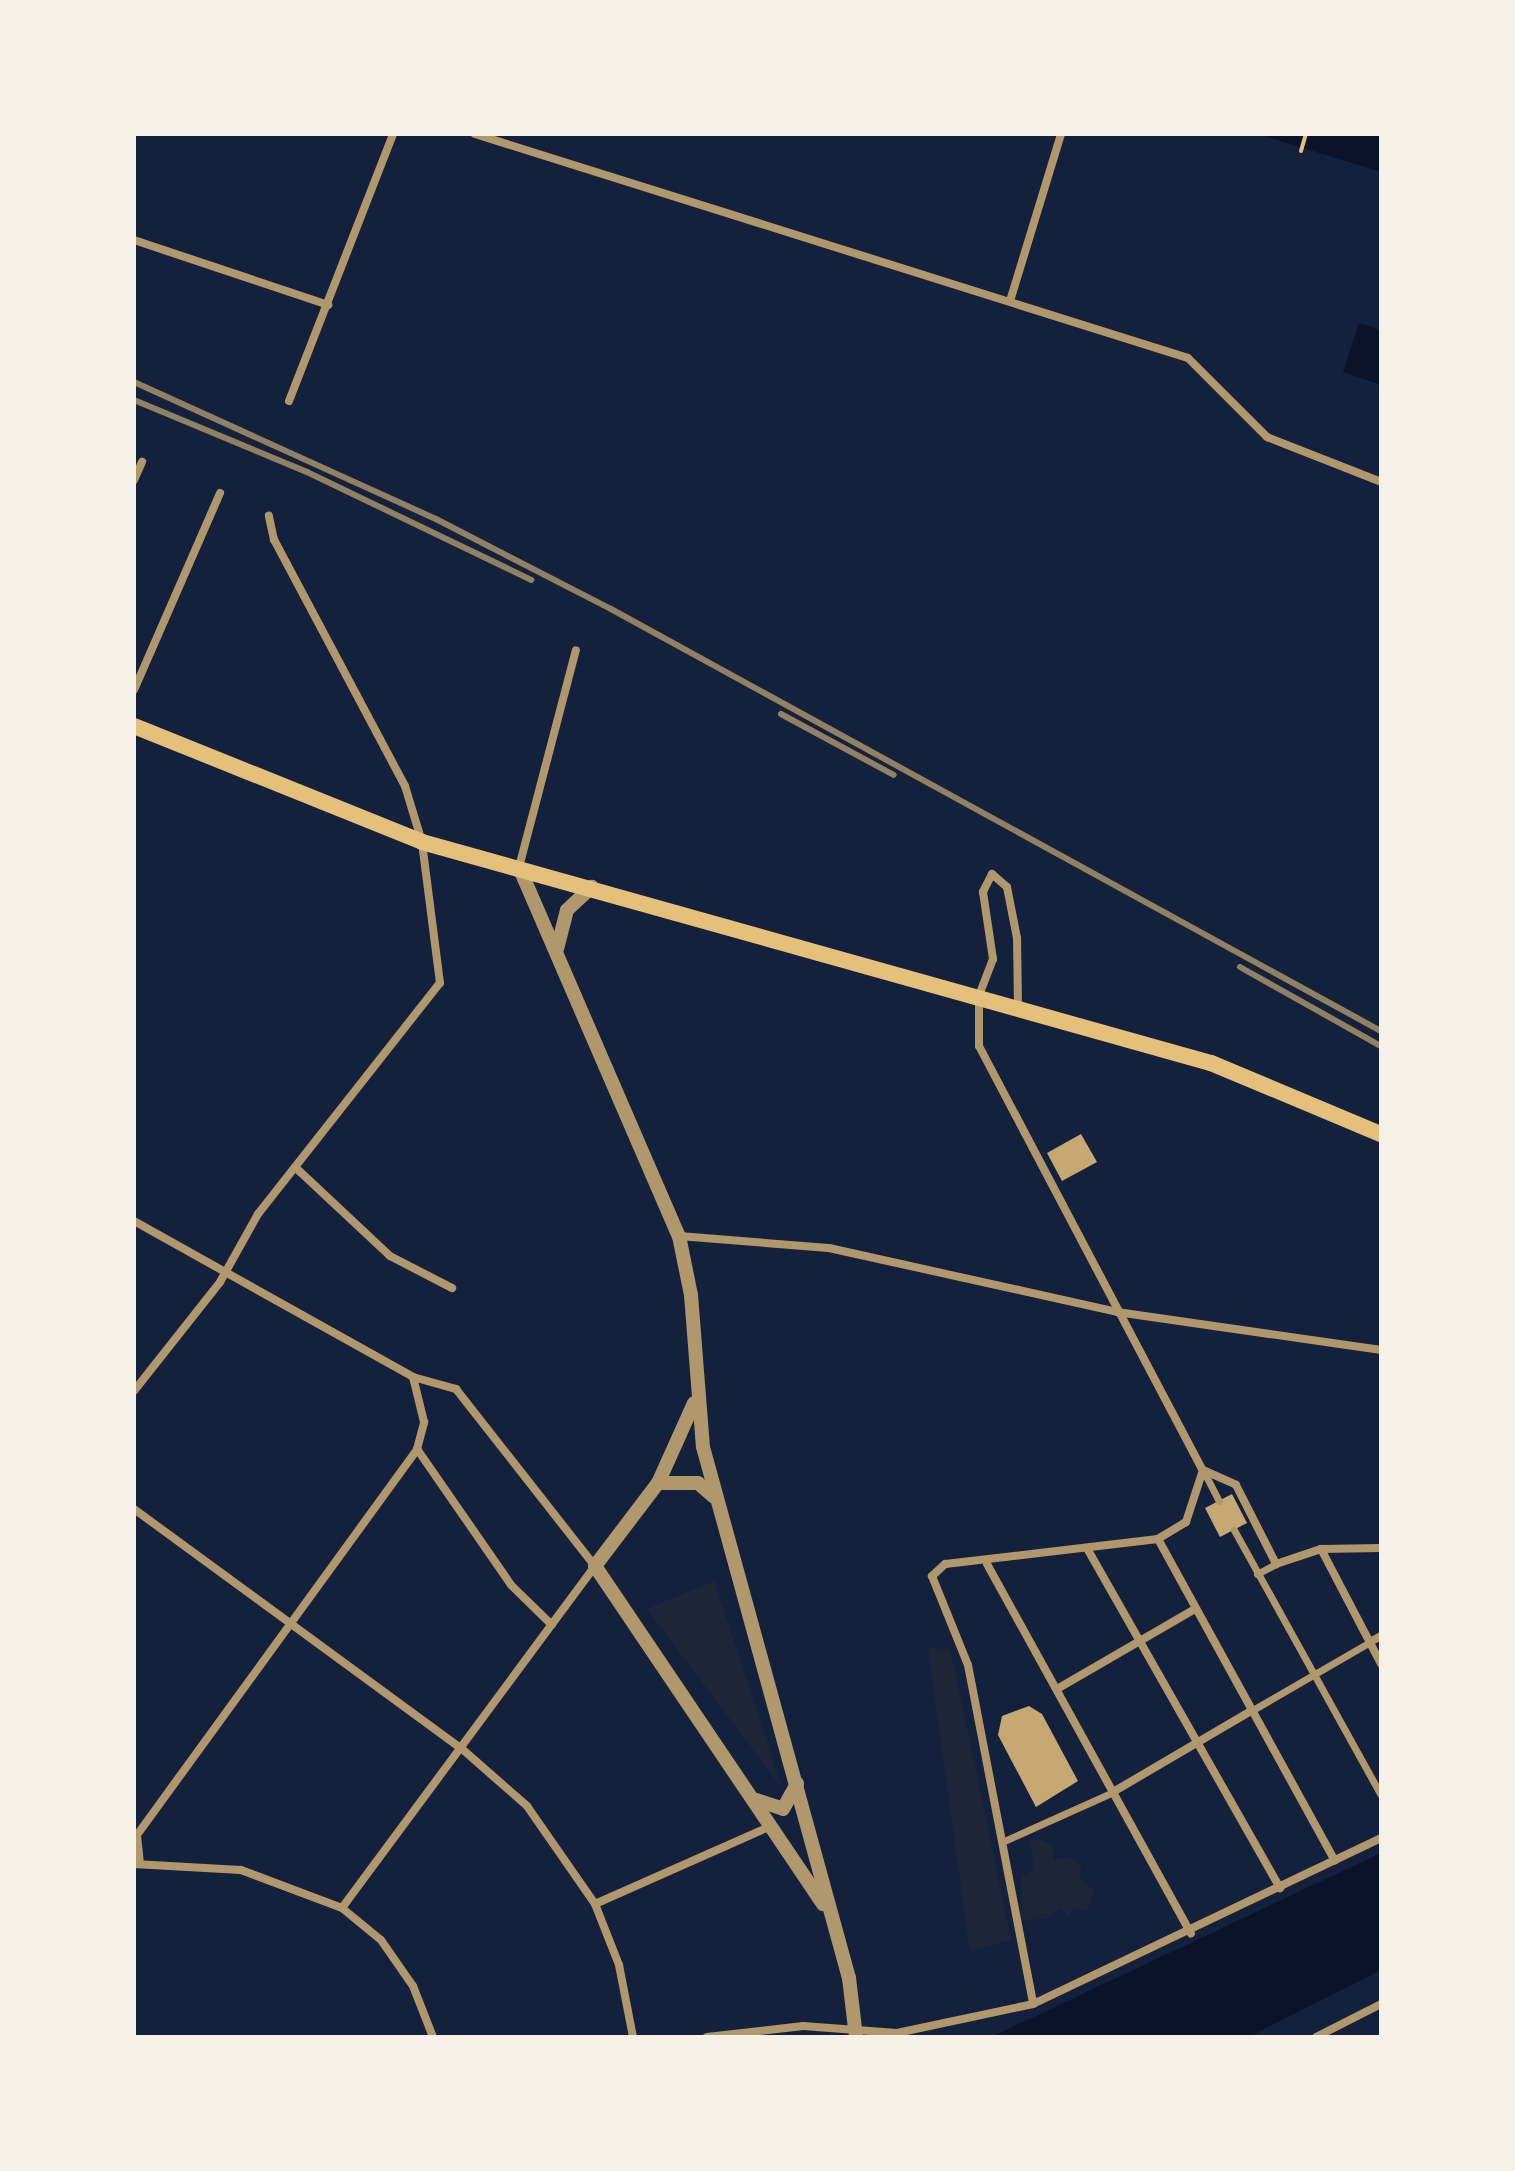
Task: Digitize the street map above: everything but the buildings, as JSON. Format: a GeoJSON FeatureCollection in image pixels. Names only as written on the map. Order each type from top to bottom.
{"type":"FeatureCollection","features":[{"type":"Feature","properties":{"kind":"main road"},"geometry":{"type":"LineString","coordinates":[[134,726],[422,842],[979,996],[1224,1068],[1381,1134]]}},
{"type":"Feature","properties":{"kind":"street"},"geometry":{"type":"LineString","coordinates":[[289,401],[393,134]]}},
{"type":"Feature","properties":{"kind":"street"},"geometry":{"type":"LineString","coordinates":[[475,134],[1010,301],[1206,370],[1267,437],[1381,482]]}},
{"type":"Feature","properties":{"kind":"street"},"geometry":{"type":"LineString","coordinates":[[1010,301],[1061,134]]}},
{"type":"Feature","properties":{"kind":"street"},"geometry":{"type":"LineString","coordinates":[[134,240],[328,305]]}},
{"type":"Feature","properties":{"kind":"street"},"geometry":{"type":"LineString","coordinates":[[134,480],[142,462]]}},
{"type":"Feature","properties":{"kind":"street"},"geometry":{"type":"LineString","coordinates":[[134,690],[220,493]]}},
{"type":"Feature","properties":{"kind":"street"},"geometry":{"type":"LineString","coordinates":[[134,1391],[226,1272],[258,1214],[440,983],[422,842],[405,786],[274,540],[269,516]]}},
{"type":"Feature","properties":{"kind":"street"},"geometry":{"type":"LineString","coordinates":[[576,650],[519,867],[679,1236],[691,1295],[695,1399],[714,1497],[797,1784],[856,2034]]}},
{"type":"Feature","properties":{"kind":"street"},"geometry":{"type":"LineString","coordinates":[[1018,1007],[1017,938],[998,874],[984,883],[993,959],[979,996],[979,1046],[1219,1501]]}},
{"type":"Feature","properties":{"kind":"street"},"geometry":{"type":"LineString","coordinates":[[557,953],[567,910],[592,887]]}},
{"type":"Feature","properties":{"kind":"street"},"geometry":{"type":"LineString","coordinates":[[295,1167],[390,1256],[452,1288]]}},
{"type":"Feature","properties":{"kind":"street"},"geometry":{"type":"LineString","coordinates":[[134,1221],[413,1377],[456,1389],[482,1414],[595,1566],[830,1914]]}},
{"type":"Feature","properties":{"kind":"street"},"geometry":{"type":"LineString","coordinates":[[679,1236],[829,1248],[1117,1312],[1381,1350]]}},
{"type":"Feature","properties":{"kind":"street"},"geometry":{"type":"LineString","coordinates":[[413,1377],[424,1422],[417,1449],[135,1834],[137,1864],[241,1870],[342,1908],[389,1951],[413,1986],[433,2037]]}},
{"type":"Feature","properties":{"kind":"street"},"geometry":{"type":"LineString","coordinates":[[342,1908],[658,1483],[695,1399]]}},
{"type":"Feature","properties":{"kind":"street"},"geometry":{"type":"LineString","coordinates":[[417,1449],[511,1585],[552,1625]]}},
{"type":"Feature","properties":{"kind":"street"},"geometry":{"type":"LineString","coordinates":[[1033,2004],[968,1665],[932,1576],[945,1564],[987,1564],[1158,1539],[1186,1522],[1203,1470]]}},
{"type":"Feature","properties":{"kind":"street"},"geometry":{"type":"LineString","coordinates":[[1203,1470],[1236,1485],[1276,1564]]}},
{"type":"Feature","properties":{"kind":"street"},"geometry":{"type":"LineString","coordinates":[[658,1483],[679,1479],[714,1497]]}},
{"type":"Feature","properties":{"kind":"street"},"geometry":{"type":"LineString","coordinates":[[134,1509],[461,1748],[527,1806],[595,1904],[619,1965],[633,2037]]}},
{"type":"Feature","properties":{"kind":"street"},"geometry":{"type":"LineString","coordinates":[[1234,1530],[1381,1795]]}},
{"type":"Feature","properties":{"kind":"street"},"geometry":{"type":"LineString","coordinates":[[1158,1539],[1335,1861]]}},
{"type":"Feature","properties":{"kind":"street"},"geometry":{"type":"LineString","coordinates":[[1257,1574],[1276,1564],[1321,1549],[1381,1548]]}},
{"type":"Feature","properties":{"kind":"street"},"geometry":{"type":"LineString","coordinates":[[1321,1549],[1381,1664]]}},
{"type":"Feature","properties":{"kind":"street"},"geometry":{"type":"LineString","coordinates":[[1088,1550],[1280,1888]]}},
{"type":"Feature","properties":{"kind":"street"},"geometry":{"type":"LineString","coordinates":[[987,1564],[1191,1933]]}},
{"type":"Feature","properties":{"kind":"street"},"geometry":{"type":"LineString","coordinates":[[1057,1689],[1195,1609]]}},
{"type":"Feature","properties":{"kind":"street"},"geometry":{"type":"LineString","coordinates":[[1002,1842],[1113,1792],[1381,1636]]}},
{"type":"Feature","properties":{"kind":"street"},"geometry":{"type":"LineString","coordinates":[[752,1798],[783,1809],[797,1784]]}},
{"type":"Feature","properties":{"kind":"street"},"geometry":{"type":"LineString","coordinates":[[595,1904],[771,1826]]}},
{"type":"Feature","properties":{"kind":"street"},"geometry":{"type":"LineString","coordinates":[[707,2037],[803,2026],[856,2034],[897,2033],[1033,2004],[1191,1933],[1381,1838]]}},
{"type":"Feature","properties":{"kind":"street"},"geometry":{"type":"LineString","coordinates":[[1316,2037],[1381,2004]]}},
{"type":"Feature","properties":{"kind":"path"},"geometry":{"type":"LineString","coordinates":[[1301,151],[1306,134]]}},
{"type":"Feature","properties":{"kind":"shaded area"},"geometry":{"type":"Polygon","coordinates":[[[1258,134],[1381,134],[1381,172],[1258,134]]]}},
{"type":"Feature","properties":{"kind":"shaded area"},"geometry":{"type":"Polygon","coordinates":[[[1359,323],[1381,330],[1381,385],[1343,372],[1359,323]]]}},
{"type":"Feature","properties":{"kind":"shaded area"},"geometry":{"type":"Polygon","coordinates":[[[714,1581],[782,1788],[647,1609],[714,1581]]]}},
{"type":"Feature","properties":{"kind":"shaded area"},"geometry":{"type":"Polygon","coordinates":[[[928,1648],[948,1649],[952,1657],[1011,1939],[970,1952],[928,1648]]]}},
{"type":"Feature","properties":{"kind":"shaded area"},"geometry":{"type":"Polygon","coordinates":[[[1039,1839],[1052,1846],[1054,1860],[1070,1856],[1081,1865],[1080,1879],[1094,1890],[1087,1912],[1074,1907],[1068,1916],[1059,1908],[1048,1918],[1022,1921],[1022,1876],[1035,1869],[1029,1841],[1039,1839]]]}},
{"type":"Feature","properties":{"kind":"shaded area"},"geometry":{"type":"Polygon","coordinates":[[[1381,1853],[1381,1970],[1249,2037],[991,2037],[1381,1853]]]}},
{"type":"Feature","properties":{"kind":"railway"},"geometry":{"type":"LineString","coordinates":[[134,382],[436,519],[611,609],[1381,1031]]}},
{"type":"Feature","properties":{"kind":"railway"},"geometry":{"type":"LineString","coordinates":[[134,400],[307,472],[531,580]]}},
{"type":"Feature","properties":{"kind":"railway"},"geometry":{"type":"LineString","coordinates":[[781,714],[894,775]]}},
{"type":"Feature","properties":{"kind":"railway"},"geometry":{"type":"LineString","coordinates":[[1240,967],[1381,1046]]}}]}
